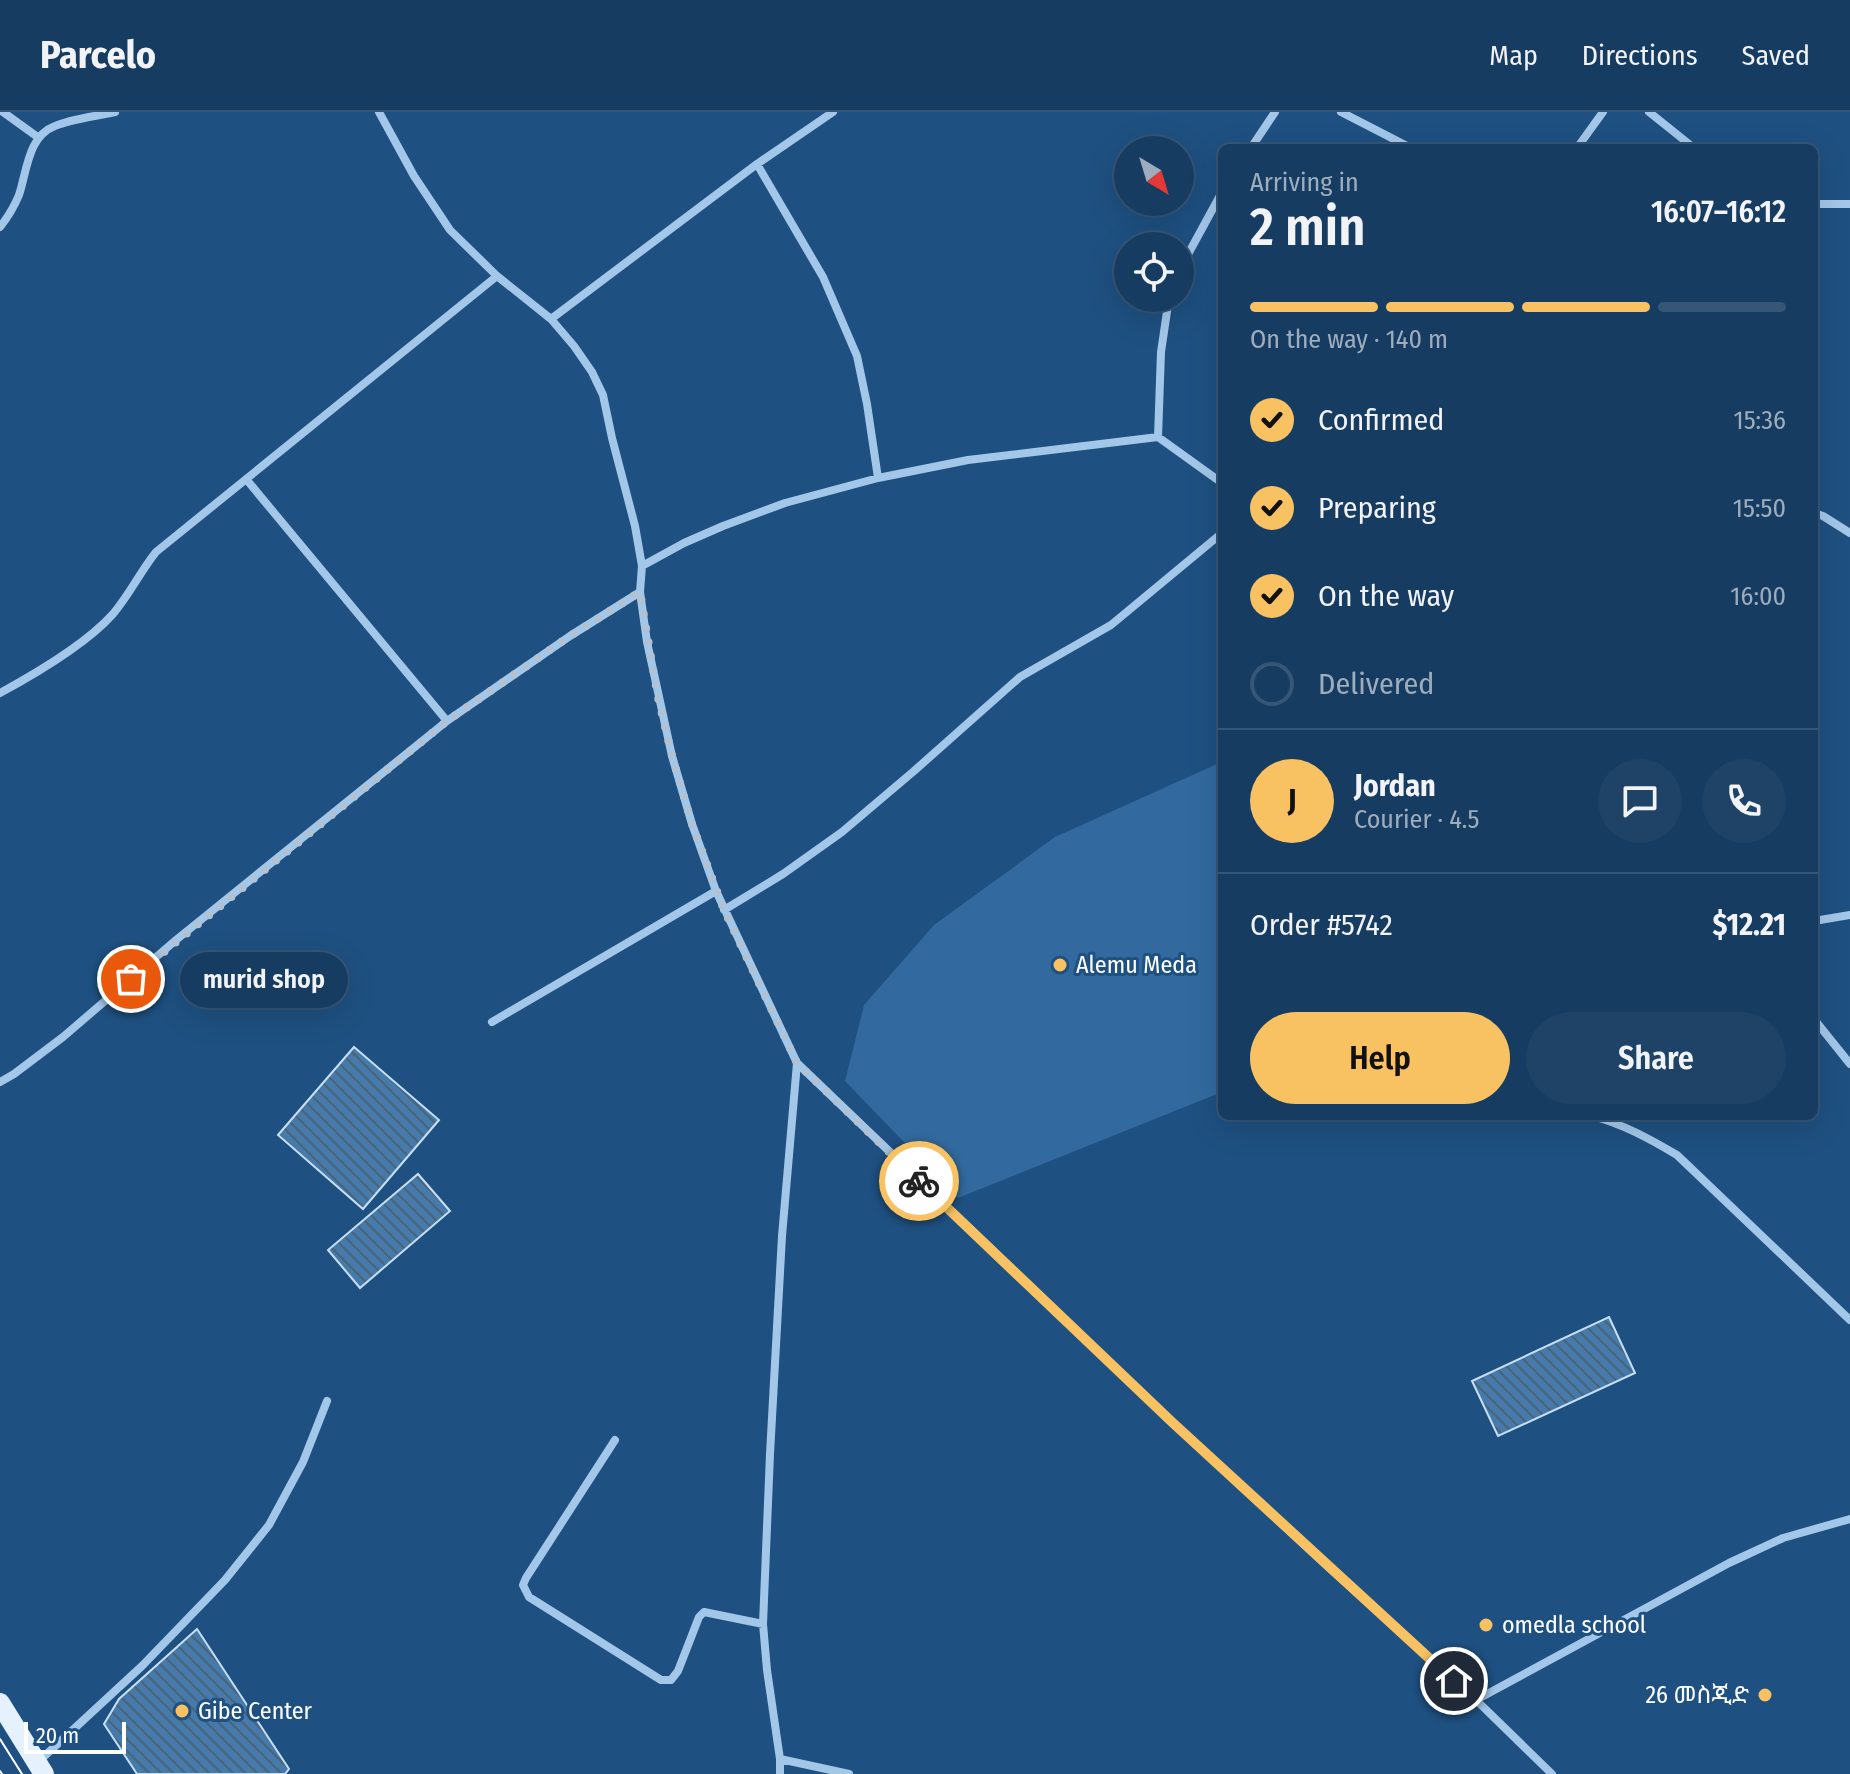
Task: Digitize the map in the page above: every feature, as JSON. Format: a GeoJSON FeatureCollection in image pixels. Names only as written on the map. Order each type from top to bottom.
{"type":"FeatureCollection","features":[{"type":"Feature","properties":{"kind":"main road"},"geometry":{"type":"LineString","coordinates":[[0,1703],[41,1768]]}},
{"type":"Feature","properties":{"kind":"street"},"geometry":{"type":"LineString","coordinates":[[3,112],[39,138]]}},
{"type":"Feature","properties":{"kind":"street"},"geometry":{"type":"LineString","coordinates":[[0,227],[18,195],[26,164],[39,138],[47,130],[79,116],[115,112]]}},
{"type":"Feature","properties":{"kind":"street"},"geometry":{"type":"LineString","coordinates":[[379,112],[414,176],[450,230],[497,276],[551,319],[592,372],[603,395],[627,489],[642,566],[640,592],[658,698],[672,756],[716,891],[797,1063],[1173,1423],[1476,1700],[1552,1774]]}},
{"type":"Feature","properties":{"kind":"street"},"geometry":{"type":"LineString","coordinates":[[551,319],[757,164],[833,112]]}},
{"type":"Feature","properties":{"kind":"street"},"geometry":{"type":"LineString","coordinates":[[1254,144],[1275,112]]}},
{"type":"Feature","properties":{"kind":"street"},"geometry":{"type":"LineString","coordinates":[[1341,112],[1403,144]]}},
{"type":"Feature","properties":{"kind":"street"},"geometry":{"type":"LineString","coordinates":[[1580,144],[1603,112]]}},
{"type":"Feature","properties":{"kind":"street"},"geometry":{"type":"LineString","coordinates":[[1649,112],[1689,144]]}},
{"type":"Feature","properties":{"kind":"street"},"geometry":{"type":"LineString","coordinates":[[757,164],[823,277],[857,356],[878,478]]}},
{"type":"Feature","properties":{"kind":"street"},"geometry":{"type":"LineString","coordinates":[[1818,204],[1850,204]]}},
{"type":"Feature","properties":{"kind":"street"},"geometry":{"type":"LineString","coordinates":[[1194,246],[1218,207]]}},
{"type":"Feature","properties":{"kind":"street"},"geometry":{"type":"LineString","coordinates":[[0,693],[28,678],[99,627],[130,592],[140,572],[156,552],[497,276]]}},
{"type":"Feature","properties":{"kind":"street"},"geometry":{"type":"LineString","coordinates":[[1158,437],[1161,352],[1167,312]]}},
{"type":"Feature","properties":{"kind":"street"},"geometry":{"type":"LineString","coordinates":[[642,566],[684,543],[785,503],[878,478],[968,460],[1158,437],[1218,480]]}},
{"type":"Feature","properties":{"kind":"street"},"geometry":{"type":"LineString","coordinates":[[246,479],[447,721]]}},
{"type":"Feature","properties":{"kind":"street"},"geometry":{"type":"LineString","coordinates":[[1818,514],[1850,533]]}},
{"type":"Feature","properties":{"kind":"street"},"geometry":{"type":"LineString","coordinates":[[724,910],[783,874],[842,832],[1020,677],[1111,625],[1218,536]]}},
{"type":"Feature","properties":{"kind":"street"},"geometry":{"type":"LineString","coordinates":[[0,1082],[63,1037],[176,940],[447,721],[640,592]]}},
{"type":"Feature","properties":{"kind":"street"},"geometry":{"type":"LineString","coordinates":[[492,1022],[716,891]]}},
{"type":"Feature","properties":{"kind":"street"},"geometry":{"type":"LineString","coordinates":[[1818,920],[1850,915]]}},
{"type":"Feature","properties":{"kind":"street"},"geometry":{"type":"LineString","coordinates":[[1818,1024],[1850,1064]]}},
{"type":"Feature","properties":{"kind":"street"},"geometry":{"type":"LineString","coordinates":[[780,1774],[763,1624],[782,1236],[797,1063]]}},
{"type":"Feature","properties":{"kind":"street"},"geometry":{"type":"LineString","coordinates":[[1607,1120],[1645,1136],[1677,1155],[1850,1320]]}},
{"type":"Feature","properties":{"kind":"street"},"geometry":{"type":"LineString","coordinates":[[41,1768],[225,1580],[269,1525],[303,1462],[327,1401]]}},
{"type":"Feature","properties":{"kind":"street"},"geometry":{"type":"LineString","coordinates":[[615,1440],[526,1578],[523,1585],[529,1597],[661,1680],[671,1680],[678,1671],[699,1617],[704,1612],[763,1624]]}},
{"type":"Feature","properties":{"kind":"street"},"geometry":{"type":"LineString","coordinates":[[1476,1700],[1729,1563],[1783,1538],[1850,1519]]}},
{"type":"Feature","properties":{"kind":"street"},"geometry":{"type":"LineString","coordinates":[[780,1759],[849,1774]]}},
{"type":"Feature","properties":{"kind":"shaded area","name":"Alemu Meda"},"geometry":{"type":"Polygon","coordinates":[[[1217,764],[1218,1094],[958,1198],[845,1081],[864,1005],[934,925],[1055,837],[1217,764]]]}},
{"type":"Feature","properties":{"kind":"building"},"geometry":{"type":"Polygon","coordinates":[[[354,1047],[439,1120],[363,1209],[278,1135],[354,1047]]]}},
{"type":"Feature","properties":{"kind":"building"},"geometry":{"type":"Polygon","coordinates":[[[418,1174],[450,1211],[360,1288],[328,1250],[418,1174]]]}},
{"type":"Feature","properties":{"kind":"building"},"geometry":{"type":"Polygon","coordinates":[[[1609,1317],[1635,1373],[1498,1436],[1472,1381],[1609,1317]]]}},
{"type":"Feature","properties":{"kind":"building","name":"Gibe Center"},"geometry":{"type":"Polygon","coordinates":[[[197,1629],[289,1769],[285,1774],[137,1774],[104,1724],[119,1699],[197,1629]]]}},
{"type":"Feature","properties":{"kind":"tram line"},"geometry":{"type":"LineString","coordinates":[[0,1739],[22,1774]]}},
{"type":"Feature","properties":{"kind":"way so far"},"geometry":{"type":"LineString","coordinates":[[131,979],[447,721],[640,592],[647,642],[672,756],[692,824],[724,910],[797,1063],[919,1181]]}},
{"type":"Feature","properties":{"kind":"place","name":"Alemu Meda"},"geometry":{"type":"Point","coordinates":[1060,965]}},
{"type":"Feature","properties":{"kind":"place","name":"murid shop"},"geometry":{"type":"Point","coordinates":[131,979]}},
{"type":"Feature","properties":{"kind":"place","name":"omedla school"},"geometry":{"type":"Point","coordinates":[1486,1625]}},
{"type":"Feature","properties":{"kind":"place","name":"26 መስጂድ"},"geometry":{"type":"Point","coordinates":[1765,1695]}},
{"type":"Feature","properties":{"kind":"place","name":"Gibe Center"},"geometry":{"type":"Point","coordinates":[182,1711]}},
{"type":"Feature","properties":{"kind":"route"},"geometry":{"type":"LineString","coordinates":[[919,1181],[1173,1423],[1454,1681]]}}]}
